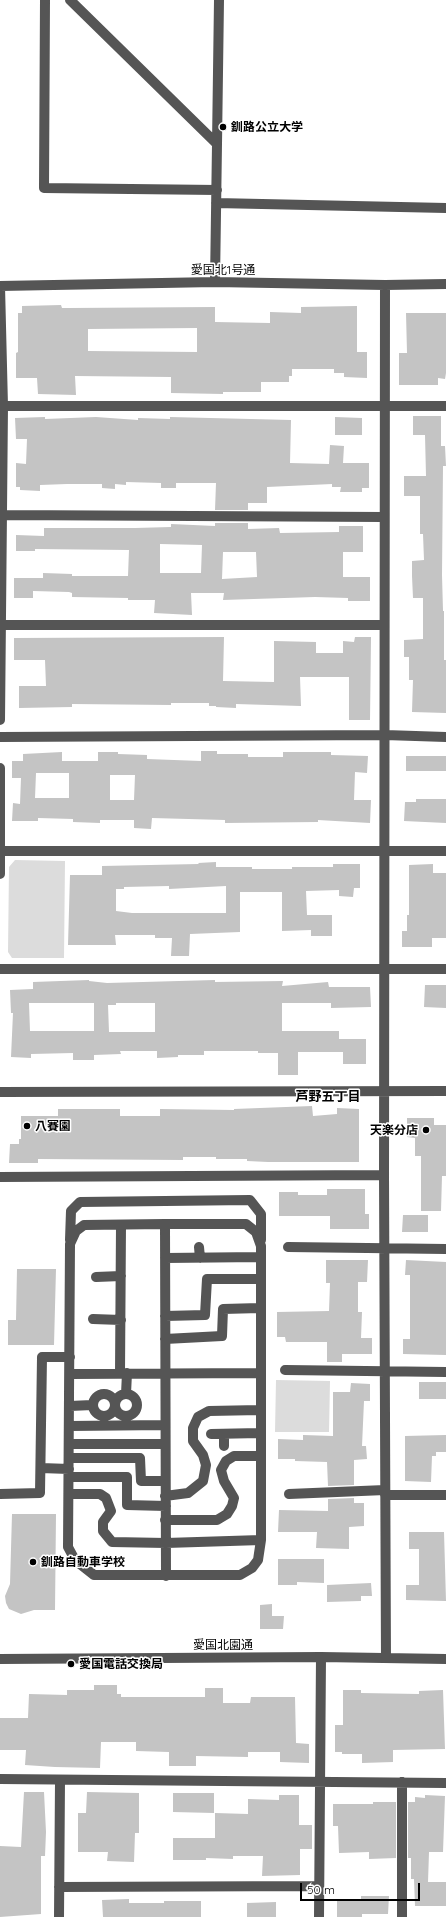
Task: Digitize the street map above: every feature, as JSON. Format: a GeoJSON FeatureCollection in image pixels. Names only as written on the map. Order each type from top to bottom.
{"type":"FeatureCollection","features":[{"type":"Feature","properties":{"kind":"street"},"geometry":{"type":"LineString","coordinates":[[45,0],[44,188],[217,190]]}},
{"type":"Feature","properties":{"kind":"street"},"geometry":{"type":"LineString","coordinates":[[70,0],[217,144]]}},
{"type":"Feature","properties":{"kind":"street"},"geometry":{"type":"LineString","coordinates":[[215,282],[219,0]]}},
{"type":"Feature","properties":{"kind":"street"},"geometry":{"type":"LineString","coordinates":[[216,203],[446,208]]}},
{"type":"Feature","properties":{"kind":"street","name":"愛国北1号通"},"geometry":{"type":"LineString","coordinates":[[0,286],[215,282],[385,285],[446,284]]}},
{"type":"Feature","properties":{"kind":"street"},"geometry":{"type":"LineString","coordinates":[[385,285],[384,1175],[386,1658]]}},
{"type":"Feature","properties":{"kind":"street"},"geometry":{"type":"LineString","coordinates":[[0,286],[3,406],[0,515],[0,720]]}},
{"type":"Feature","properties":{"kind":"street"},"geometry":{"type":"LineString","coordinates":[[3,406],[446,406]]}},
{"type":"Feature","properties":{"kind":"street"},"geometry":{"type":"LineString","coordinates":[[0,515],[384,517]]}},
{"type":"Feature","properties":{"kind":"street"},"geometry":{"type":"LineString","coordinates":[[1,625],[384,625]]}},
{"type":"Feature","properties":{"kind":"street"},"geometry":{"type":"LineString","coordinates":[[0,737],[385,735],[446,737]]}},
{"type":"Feature","properties":{"kind":"street"},"geometry":{"type":"LineString","coordinates":[[0,768],[0,874]]}},
{"type":"Feature","properties":{"kind":"street"},"geometry":{"type":"LineString","coordinates":[[0,851],[446,851]]}},
{"type":"Feature","properties":{"kind":"street"},"geometry":{"type":"LineString","coordinates":[[0,969],[446,969]]}},
{"type":"Feature","properties":{"kind":"street"},"geometry":{"type":"LineString","coordinates":[[0,1092],[446,1091]]}},
{"type":"Feature","properties":{"kind":"street"},"geometry":{"type":"LineString","coordinates":[[0,1177],[384,1175]]}},
{"type":"Feature","properties":{"kind":"street"},"geometry":{"type":"LineString","coordinates":[[250,1200],[261,1214],[261,1540],[258,1560],[252,1568],[240,1575],[94,1575],[84,1569],[75,1560],[68,1547],[70,1426],[70,1244],[71,1211],[80,1202],[250,1200]]}},
{"type":"Feature","properties":{"kind":"street"},"geometry":{"type":"LineString","coordinates":[[165,1224],[166,1576]]}},
{"type":"Feature","properties":{"kind":"street"},"geometry":{"type":"LineString","coordinates":[[70,1244],[76,1231],[84,1225],[246,1224],[256,1232],[261,1246]]}},
{"type":"Feature","properties":{"kind":"street"},"geometry":{"type":"LineString","coordinates":[[121,1225],[121,1320],[123,1373],[126,1394]]}},
{"type":"Feature","properties":{"kind":"street"},"geometry":{"type":"LineString","coordinates":[[199,1247],[200,1258]]}},
{"type":"Feature","properties":{"kind":"street"},"geometry":{"type":"LineString","coordinates":[[226,1247],[227,1258]]}},
{"type":"Feature","properties":{"kind":"street"},"geometry":{"type":"LineString","coordinates":[[288,1247],[446,1249]]}},
{"type":"Feature","properties":{"kind":"street"},"geometry":{"type":"LineString","coordinates":[[165,1258],[261,1257]]}},
{"type":"Feature","properties":{"kind":"street"},"geometry":{"type":"LineString","coordinates":[[96,1277],[121,1276]]}},
{"type":"Feature","properties":{"kind":"street"},"geometry":{"type":"LineString","coordinates":[[165,1316],[205,1315],[207,1279],[260,1279]]}},
{"type":"Feature","properties":{"kind":"street"},"geometry":{"type":"LineString","coordinates":[[165,1340],[222,1336],[223,1309],[260,1308]]}},
{"type":"Feature","properties":{"kind":"street"},"geometry":{"type":"LineString","coordinates":[[93,1319],[121,1320]]}},
{"type":"Feature","properties":{"kind":"street"},"geometry":{"type":"LineString","coordinates":[[0,1494],[40,1493],[42,1357],[70,1357]]}},
{"type":"Feature","properties":{"kind":"street"},"geometry":{"type":"LineString","coordinates":[[285,1370],[446,1372]]}},
{"type":"Feature","properties":{"kind":"street"},"geometry":{"type":"LineString","coordinates":[[70,1374],[165,1372],[260,1373]]}},
{"type":"Feature","properties":{"kind":"street"},"geometry":{"type":"LineString","coordinates":[[92,1405],[95,1398],[102,1394],[110,1396],[114,1402],[115,1406],[117,1412],[124,1416],[134,1413],[137,1403],[133,1396],[126,1394],[117,1399],[115,1406],[110,1415],[104,1417],[97,1414],[92,1405]]}},
{"type":"Feature","properties":{"kind":"street"},"geometry":{"type":"LineString","coordinates":[[70,1406],[92,1405]]}},
{"type":"Feature","properties":{"kind":"street"},"geometry":{"type":"LineString","coordinates":[[41,1468],[69,1473],[127,1477],[127,1505],[166,1501],[188,1493],[203,1481],[206,1465],[203,1455],[193,1441],[193,1428],[198,1417],[209,1412],[260,1410]]}},
{"type":"Feature","properties":{"kind":"street"},"geometry":{"type":"LineString","coordinates":[[70,1426],[165,1425]]}},
{"type":"Feature","properties":{"kind":"street"},"geometry":{"type":"LineString","coordinates":[[211,1434],[260,1433]]}},
{"type":"Feature","properties":{"kind":"street"},"geometry":{"type":"LineString","coordinates":[[224,1434],[224,1446]]}},
{"type":"Feature","properties":{"kind":"street"},"geometry":{"type":"LineString","coordinates":[[69,1444],[165,1444]]}},
{"type":"Feature","properties":{"kind":"street"},"geometry":{"type":"LineString","coordinates":[[166,1520],[218,1520],[227,1514],[232,1506],[234,1498],[224,1481],[221,1470],[226,1461],[234,1456],[260,1456]]}},
{"type":"Feature","properties":{"kind":"street"},"geometry":{"type":"LineString","coordinates":[[69,1458],[140,1458],[140,1481],[165,1480]]}},
{"type":"Feature","properties":{"kind":"street"},"geometry":{"type":"LineString","coordinates":[[289,1494],[385,1493],[446,1495]]}},
{"type":"Feature","properties":{"kind":"street"},"geometry":{"type":"LineString","coordinates":[[69,1494],[100,1494],[106,1498],[111,1511],[103,1522],[103,1531],[112,1542],[166,1543],[261,1540]]}},
{"type":"Feature","properties":{"kind":"street"},"geometry":{"type":"LineString","coordinates":[[319,1917],[321,1657]]}},
{"type":"Feature","properties":{"kind":"street","name":"愛国北園通"},"geometry":{"type":"LineString","coordinates":[[0,1658],[446,1658]]}},
{"type":"Feature","properties":{"kind":"street"},"geometry":{"type":"LineString","coordinates":[[0,1779],[60,1781],[320,1781],[446,1783]]}},
{"type":"Feature","properties":{"kind":"street"},"geometry":{"type":"LineString","coordinates":[[58,1917],[60,1781]]}},
{"type":"Feature","properties":{"kind":"street"},"geometry":{"type":"LineString","coordinates":[[402,1782],[402,1917]]}},
{"type":"Feature","properties":{"kind":"street"},"geometry":{"type":"LineString","coordinates":[[59,1886],[319,1886]]}},
{"type":"Feature","properties":{"kind":"shaded area"},"geometry":{"type":"Polygon","coordinates":[[[15,860],[65,861],[64,958],[12,958],[8,952],[9,867],[15,860]]]}},
{"type":"Feature","properties":{"kind":"shaded area"},"geometry":{"type":"Polygon","coordinates":[[[276,1380],[330,1381],[329,1432],[275,1432],[276,1380]]]}},
{"type":"Feature","properties":{"kind":"building"},"geometry":{"type":"Polygon","coordinates":[[[61,305],[62,308],[215,307],[215,322],[270,323],[270,312],[301,313],[301,307],[357,306],[357,352],[367,352],[367,378],[344,377],[344,373],[334,373],[334,369],[292,369],[292,376],[289,376],[289,382],[261,382],[261,392],[223,392],[223,394],[171,393],[171,377],[75,376],[76,395],[38,394],[37,378],[16,378],[18,313],[22,313],[22,306],[61,305]],[[197,328],[88,329],[88,351],[197,352],[197,328]]]}},
{"type":"Feature","properties":{"kind":"building"},"geometry":{"type":"Polygon","coordinates":[[[406,313],[446,313],[446,373],[445,379],[438,378],[438,385],[399,385],[399,353],[407,353],[406,313]]]}},
{"type":"Feature","properties":{"kind":"building"},"geometry":{"type":"Polygon","coordinates":[[[413,416],[441,416],[441,446],[445,446],[446,466],[443,466],[442,575],[444,660],[446,660],[446,713],[412,712],[413,680],[409,680],[409,657],[404,657],[404,640],[423,639],[423,598],[413,598],[412,576],[412,561],[424,560],[423,534],[420,534],[420,496],[404,496],[404,476],[426,476],[425,435],[413,435],[413,416]]]}},
{"type":"Feature","properties":{"kind":"building"},"geometry":{"type":"Polygon","coordinates":[[[45,417],[45,419],[96,417],[138,420],[138,418],[170,419],[170,417],[291,420],[290,463],[329,464],[330,445],[344,446],[343,463],[369,463],[369,488],[362,488],[362,492],[340,492],[341,487],[332,487],[332,484],[267,487],[267,503],[248,503],[248,510],[215,510],[216,483],[176,483],[176,488],[161,488],[161,483],[126,482],[126,485],[115,484],[115,489],[102,488],[102,484],[67,484],[40,485],[40,491],[20,490],[20,487],[16,487],[16,463],[26,464],[27,439],[16,439],[15,418],[45,417]]]}},
{"type":"Feature","properties":{"kind":"building"},"geometry":{"type":"Polygon","coordinates":[[[335,417],[362,418],[362,435],[335,435],[335,417]]]}},
{"type":"Feature","properties":{"kind":"building"},"geometry":{"type":"Polygon","coordinates":[[[215,523],[248,523],[248,529],[279,528],[280,533],[339,532],[339,526],[363,526],[363,552],[343,552],[343,577],[370,577],[370,601],[348,601],[348,598],[315,597],[223,600],[224,593],[191,593],[192,615],[154,613],[155,600],[72,597],[72,593],[69,592],[33,591],[33,598],[14,598],[14,578],[43,578],[43,573],[72,574],[72,576],[128,576],[129,550],[35,549],[35,551],[16,551],[16,535],[44,536],[44,528],[171,527],[171,524],[215,526],[215,523]],[[160,544],[160,573],[201,573],[202,545],[160,544]],[[223,552],[222,579],[257,577],[256,552],[223,552]]]}},
{"type":"Feature","properties":{"kind":"building"},"geometry":{"type":"Polygon","coordinates":[[[224,637],[223,681],[274,682],[274,641],[316,642],[316,653],[343,653],[343,641],[354,642],[355,637],[371,637],[370,720],[349,720],[349,677],[300,677],[301,706],[236,704],[236,708],[209,706],[209,703],[171,703],[171,705],[72,704],[72,707],[19,708],[19,686],[46,686],[45,660],[14,660],[14,638],[224,637]]]}},
{"type":"Feature","properties":{"kind":"building"},"geometry":{"type":"Polygon","coordinates":[[[201,751],[217,751],[217,754],[248,754],[248,757],[283,757],[283,752],[331,752],[331,755],[368,756],[367,773],[355,772],[354,800],[371,800],[370,823],[318,820],[318,822],[225,823],[225,820],[152,818],[151,829],[134,828],[134,820],[100,820],[100,823],[73,822],[73,819],[38,818],[38,821],[12,821],[13,803],[20,804],[21,778],[12,778],[12,761],[23,761],[23,754],[62,752],[62,761],[98,761],[98,752],[118,752],[118,754],[147,755],[147,759],[201,761],[201,751]],[[36,773],[35,798],[69,798],[69,773],[36,773]],[[110,775],[110,800],[134,800],[135,775],[110,775]]]}},
{"type":"Feature","properties":{"kind":"building"},"geometry":{"type":"Polygon","coordinates":[[[406,756],[446,756],[446,771],[406,771],[406,756]]]}},
{"type":"Feature","properties":{"kind":"building"},"geometry":{"type":"Polygon","coordinates":[[[416,799],[446,799],[446,823],[404,821],[405,802],[416,802],[416,799]]]}},
{"type":"Feature","properties":{"kind":"building"},"geometry":{"type":"Polygon","coordinates":[[[216,862],[216,867],[252,867],[252,869],[292,869],[292,867],[333,867],[333,864],[360,864],[360,888],[354,888],[353,897],[339,896],[339,890],[306,891],[307,915],[332,915],[332,936],[311,936],[311,930],[282,931],[282,892],[240,892],[240,932],[190,934],[189,956],[171,956],[172,938],[155,938],[155,935],[115,935],[116,945],[68,945],[70,875],[102,875],[102,866],[199,864],[198,863],[216,862]],[[169,886],[124,887],[124,889],[116,889],[116,911],[132,913],[226,913],[226,886],[169,889],[169,886]]]}},
{"type":"Feature","properties":{"kind":"building"},"geometry":{"type":"Polygon","coordinates":[[[433,864],[433,873],[446,873],[446,938],[432,938],[432,947],[402,947],[402,931],[407,931],[407,915],[409,915],[409,865],[433,864]]]}},
{"type":"Feature","properties":{"kind":"building"},"geometry":{"type":"Polygon","coordinates":[[[89,980],[107,983],[215,980],[215,982],[283,981],[282,986],[328,982],[329,987],[370,987],[371,1007],[331,1008],[331,1003],[282,1003],[282,1031],[339,1031],[339,1039],[366,1039],[366,1064],[343,1064],[343,1052],[298,1052],[298,1075],[278,1075],[278,1053],[258,1053],[258,1051],[204,1051],[204,1055],[178,1055],[178,1057],[157,1058],[157,1051],[120,1051],[121,1054],[94,1055],[94,1060],[73,1060],[73,1053],[31,1054],[31,1058],[11,1057],[13,1013],[11,1013],[10,990],[33,989],[33,982],[89,980]],[[29,1003],[30,1031],[94,1031],[94,1003],[29,1003]],[[116,1003],[116,1005],[108,1005],[109,1032],[155,1032],[155,1003],[116,1003]]]}},
{"type":"Feature","properties":{"kind":"building"},"geometry":{"type":"Polygon","coordinates":[[[425,985],[446,985],[446,1008],[424,1007],[425,985]]]}},
{"type":"Feature","properties":{"kind":"building"},"geometry":{"type":"Polygon","coordinates":[[[312,1106],[313,1116],[337,1114],[337,1108],[359,1109],[359,1162],[268,1162],[247,1161],[247,1159],[216,1159],[216,1157],[183,1157],[183,1160],[38,1159],[38,1163],[9,1163],[10,1144],[19,1144],[19,1139],[21,1139],[21,1116],[58,1116],[58,1109],[120,1109],[120,1116],[160,1116],[160,1109],[234,1110],[312,1106]]]}},
{"type":"Feature","properties":{"kind":"building"},"geometry":{"type":"Polygon","coordinates":[[[407,1118],[434,1118],[434,1125],[446,1125],[446,1176],[442,1176],[441,1211],[421,1211],[421,1156],[415,1156],[415,1138],[407,1137],[407,1118]]]}},
{"type":"Feature","properties":{"kind":"building"},"geometry":{"type":"Polygon","coordinates":[[[327,1189],[365,1189],[365,1214],[369,1214],[369,1229],[330,1229],[330,1216],[279,1216],[279,1192],[298,1192],[298,1195],[327,1195],[327,1189]]]}},
{"type":"Feature","properties":{"kind":"building"},"geometry":{"type":"Polygon","coordinates":[[[403,1215],[428,1215],[428,1232],[402,1232],[403,1215]]]}},
{"type":"Feature","properties":{"kind":"building"},"geometry":{"type":"Polygon","coordinates":[[[326,1260],[368,1260],[367,1282],[358,1282],[358,1312],[362,1312],[361,1338],[372,1338],[372,1354],[342,1354],[342,1362],[327,1362],[327,1342],[286,1342],[285,1337],[277,1337],[277,1312],[329,1311],[330,1283],[326,1283],[326,1260]]]}},
{"type":"Feature","properties":{"kind":"building"},"geometry":{"type":"Polygon","coordinates":[[[406,1260],[446,1262],[446,1355],[403,1354],[403,1339],[410,1339],[410,1275],[405,1275],[406,1260]]]}},
{"type":"Feature","properties":{"kind":"building"},"geometry":{"type":"Polygon","coordinates":[[[17,1269],[56,1269],[54,1345],[8,1345],[8,1320],[16,1320],[17,1269]]]}},
{"type":"Feature","properties":{"kind":"building"},"geometry":{"type":"Polygon","coordinates":[[[419,1382],[446,1382],[446,1399],[419,1399],[419,1382]]]}},
{"type":"Feature","properties":{"kind":"building"},"geometry":{"type":"Polygon","coordinates":[[[351,1383],[370,1384],[370,1401],[364,1401],[362,1446],[366,1446],[367,1459],[354,1460],[354,1485],[328,1486],[327,1462],[278,1459],[278,1439],[303,1440],[303,1435],[333,1436],[333,1392],[350,1392],[351,1383]]]}},
{"type":"Feature","properties":{"kind":"building"},"geometry":{"type":"Polygon","coordinates":[[[446,1435],[446,1452],[436,1452],[436,1456],[432,1456],[431,1482],[405,1481],[405,1436],[446,1435]]]}},
{"type":"Feature","properties":{"kind":"building"},"geometry":{"type":"Polygon","coordinates":[[[354,1498],[354,1503],[364,1503],[364,1526],[349,1527],[349,1549],[316,1548],[317,1532],[278,1532],[279,1510],[328,1511],[328,1499],[354,1498]]]}},
{"type":"Feature","properties":{"kind":"building","name":"釧路自動車学校"},"geometry":{"type":"Polygon","coordinates":[[[12,1514],[56,1514],[55,1610],[34,1610],[21,1614],[9,1609],[6,1603],[5,1596],[10,1584],[12,1514]]]}},
{"type":"Feature","properties":{"kind":"building"},"geometry":{"type":"Polygon","coordinates":[[[409,1532],[444,1532],[446,1601],[406,1600],[406,1585],[419,1585],[419,1549],[409,1549],[409,1532]]]}},
{"type":"Feature","properties":{"kind":"building"},"geometry":{"type":"Polygon","coordinates":[[[278,1559],[324,1559],[324,1583],[297,1582],[297,1585],[278,1585],[278,1559]]]}},
{"type":"Feature","properties":{"kind":"building"},"geometry":{"type":"Polygon","coordinates":[[[371,1583],[372,1596],[361,1596],[361,1601],[327,1602],[327,1585],[371,1583]]]}},
{"type":"Feature","properties":{"kind":"building"},"geometry":{"type":"Polygon","coordinates":[[[272,1604],[272,1616],[284,1616],[283,1629],[260,1629],[260,1605],[272,1604]]]}},
{"type":"Feature","properties":{"kind":"building"},"geometry":{"type":"Polygon","coordinates":[[[94,1685],[117,1685],[117,1694],[121,1694],[121,1697],[205,1697],[205,1688],[223,1688],[223,1703],[250,1703],[251,1697],[295,1697],[296,1743],[309,1744],[309,1763],[280,1762],[280,1752],[248,1752],[248,1757],[196,1756],[196,1766],[169,1766],[169,1752],[136,1751],[136,1742],[101,1742],[100,1768],[55,1767],[25,1765],[26,1750],[0,1750],[0,1718],[28,1718],[29,1694],[67,1695],[67,1690],[94,1690],[94,1685]]]}},
{"type":"Feature","properties":{"kind":"building"},"geometry":{"type":"Polygon","coordinates":[[[343,1690],[361,1690],[361,1693],[419,1694],[419,1691],[443,1690],[445,1749],[393,1750],[393,1762],[362,1763],[362,1754],[342,1754],[342,1752],[335,1752],[335,1725],[343,1725],[343,1690]]]}},
{"type":"Feature","properties":{"kind":"building"},"geometry":{"type":"Polygon","coordinates":[[[24,1792],[44,1792],[46,1832],[45,1856],[41,1856],[41,1914],[0,1917],[0,1846],[21,1847],[24,1792]]]}},
{"type":"Feature","properties":{"kind":"building"},"geometry":{"type":"Polygon","coordinates":[[[87,1792],[139,1793],[139,1833],[135,1833],[134,1862],[107,1861],[108,1852],[78,1852],[78,1813],[86,1813],[87,1792]]]}},
{"type":"Feature","properties":{"kind":"building"},"geometry":{"type":"Polygon","coordinates":[[[173,1793],[214,1793],[214,1813],[173,1812],[173,1793]]]}},
{"type":"Feature","properties":{"kind":"building"},"geometry":{"type":"Polygon","coordinates":[[[279,1795],[299,1795],[299,1825],[312,1825],[312,1849],[300,1849],[300,1875],[262,1876],[263,1856],[233,1856],[233,1859],[206,1858],[206,1860],[173,1860],[173,1838],[215,1838],[215,1813],[248,1814],[248,1799],[279,1800],[279,1795]]]}},
{"type":"Feature","properties":{"kind":"building"},"geometry":{"type":"Polygon","coordinates":[[[425,1795],[445,1796],[443,1852],[429,1852],[428,1882],[446,1882],[446,1906],[415,1906],[414,1879],[411,1879],[411,1858],[408,1858],[408,1802],[415,1802],[415,1797],[425,1798],[425,1795]]]}},
{"type":"Feature","properties":{"kind":"building"},"geometry":{"type":"Polygon","coordinates":[[[373,1802],[396,1802],[396,1858],[369,1859],[369,1852],[339,1853],[338,1826],[333,1826],[333,1804],[373,1804],[373,1802]]]}},
{"type":"Feature","properties":{"kind":"building"},"geometry":{"type":"Polygon","coordinates":[[[361,1896],[389,1896],[388,1914],[362,1914],[362,1917],[337,1917],[337,1901],[361,1901],[361,1896]]]}},
{"type":"Feature","properties":{"kind":"building"},"geometry":{"type":"Polygon","coordinates":[[[129,1899],[129,1903],[201,1901],[201,1917],[103,1917],[102,1900],[129,1899]]]}},
{"type":"Feature","properties":{"kind":"building"},"geometry":{"type":"Polygon","coordinates":[[[276,1902],[276,1917],[247,1917],[247,1903],[276,1902]]]}},
{"type":"Feature","properties":{"kind":"place","name":"釧路公立大学"},"geometry":{"type":"Point","coordinates":[223,127]}},
{"type":"Feature","properties":{"kind":"place","name":"八賽園"},"geometry":{"type":"Point","coordinates":[27,1126]}},
{"type":"Feature","properties":{"kind":"place","name":"天楽分店"},"geometry":{"type":"Point","coordinates":[426,1130]}},
{"type":"Feature","properties":{"kind":"place","name":"釧路自動車学校"},"geometry":{"type":"Point","coordinates":[33,1562]}},
{"type":"Feature","properties":{"kind":"place","name":"愛国電話交換局"},"geometry":{"type":"Point","coordinates":[71,1664]}},
{"type":"Feature","properties":{"kind":"district","name":"芦野五丁目"},"geometry":{"type":"Point","coordinates":[328,1097]}}]}
